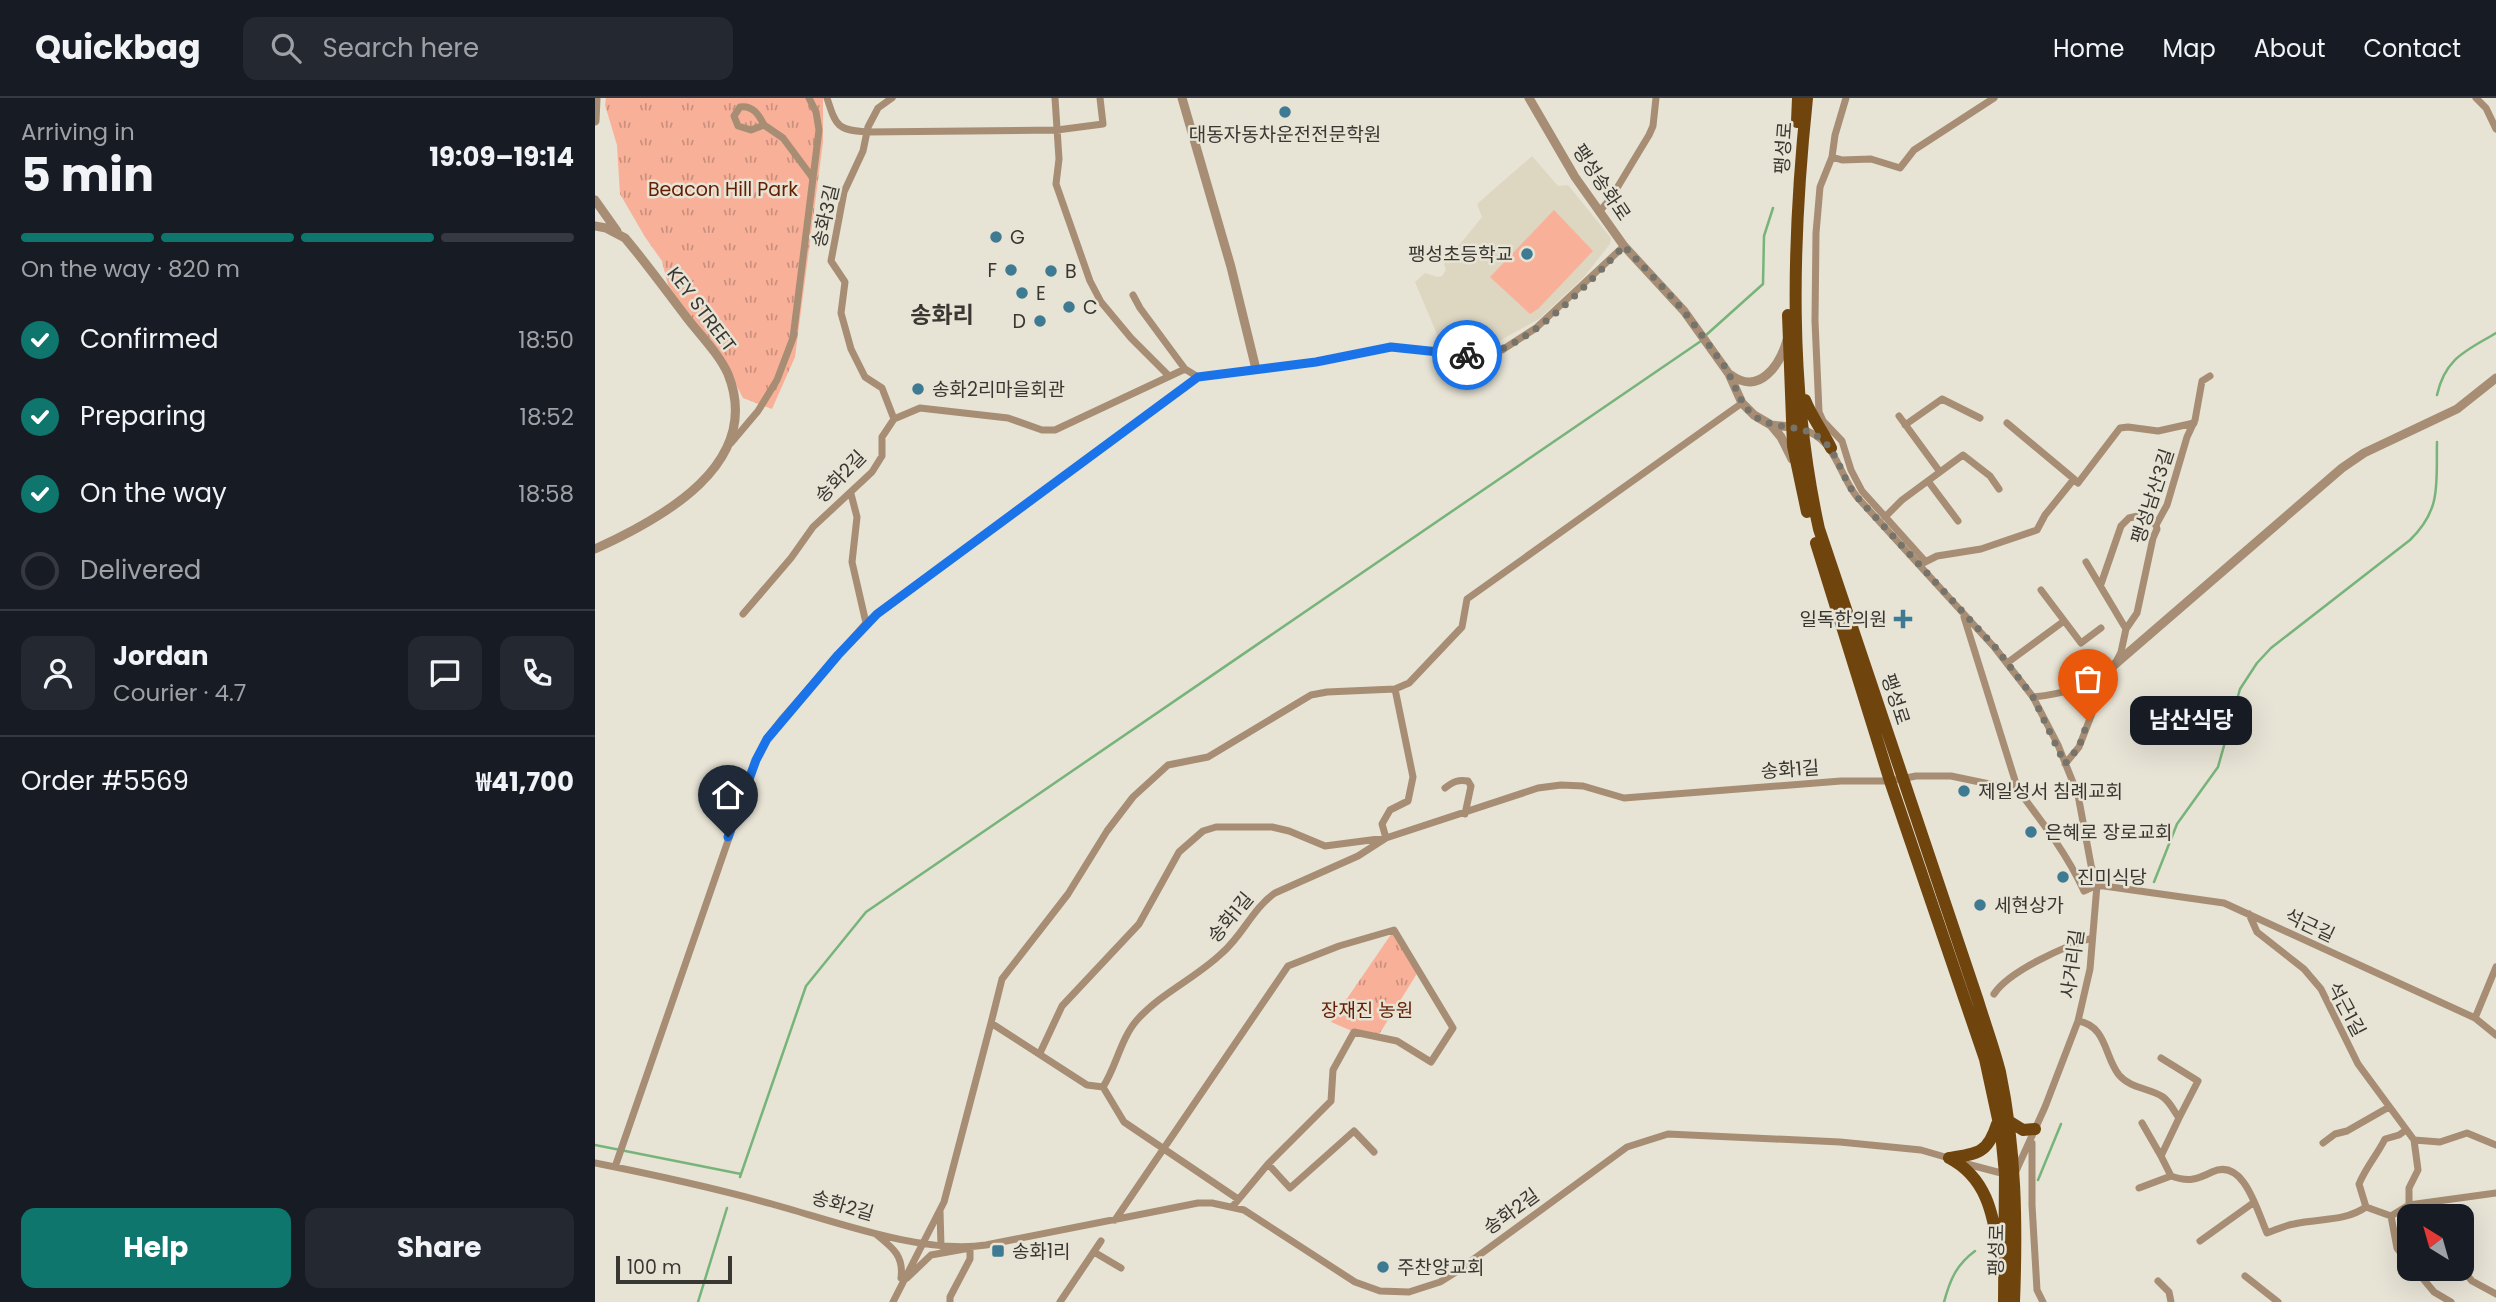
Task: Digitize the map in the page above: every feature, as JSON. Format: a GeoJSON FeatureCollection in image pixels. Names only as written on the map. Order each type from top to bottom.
{"type":"FeatureCollection","features":[{"type":"Feature","properties":{"kind":"main road","name":"팽성로"},"geometry":{"type":"LineString","coordinates":[[1798,98],[1788,336],[1796,428],[1796,470],[1822,566],[1896,780]]}},
{"type":"Feature","properties":{"kind":"main road","name":"팽성로"},"geometry":{"type":"LineString","coordinates":[[1807,98],[1801,155],[1795,319],[1800,385],[1796,428],[1819,530],[2003,1120],[2010,1174],[2007,1300]]}},
{"type":"Feature","properties":{"kind":"main road"},"geometry":{"type":"LineString","coordinates":[[1800,385],[1809,413],[1831,448]]}},
{"type":"Feature","properties":{"kind":"main road"},"geometry":{"type":"LineString","coordinates":[[1949,1158],[1970,1155],[1986,1148],[2003,1120],[2034,1134]]}},
{"type":"Feature","properties":{"kind":"main road"},"geometry":{"type":"LineString","coordinates":[[1949,1158],[1970,1171],[1986,1200],[1997,1240],[2007,1300]]}},
{"type":"Feature","properties":{"kind":"street"},"geometry":{"type":"LineString","coordinates":[[595,121],[596,98]]}},
{"type":"Feature","properties":{"kind":"street"},"geometry":{"type":"LineString","coordinates":[[728,447],[758,411],[777,380],[793,338],[819,130],[816,112],[809,98]]}},
{"type":"Feature","properties":{"kind":"street"},"geometry":{"type":"LineString","coordinates":[[827,98],[835,121],[840,127],[846,131],[867,132],[1057,130],[1103,124],[1100,98]]}},
{"type":"Feature","properties":{"kind":"street","name":"송화3길"},"geometry":{"type":"LineString","coordinates":[[892,98],[878,108],[867,132],[863,151],[844,192],[831,261],[845,282],[841,313],[851,349],[865,377],[882,388],[894,419]]}},
{"type":"Feature","properties":{"kind":"street"},"geometry":{"type":"LineString","coordinates":[[1055,98],[1056,184],[1090,281],[1101,302],[1131,338],[1169,376]]}},
{"type":"Feature","properties":{"kind":"street"},"geometry":{"type":"LineString","coordinates":[[1182,98],[1231,267],[1256,369]]}},
{"type":"Feature","properties":{"kind":"street","name":"팽성송화로"},"geometry":{"type":"LineString","coordinates":[[1529,98],[1575,177],[1624,246],[1684,311],[1729,374],[1742,403],[1753,415],[1771,425]]}},
{"type":"Feature","properties":{"kind":"street"},"geometry":{"type":"LineString","coordinates":[[1599,212],[1611,198],[1649,135],[1653,126],[1656,98]]}},
{"type":"Feature","properties":{"kind":"street"},"geometry":{"type":"LineString","coordinates":[[1846,98],[1835,135],[1832,157],[1820,187],[1816,233],[1815,321],[1821,417],[1842,441],[1856,482],[1922,563],[1937,556],[1981,549],[2036,530],[2074,479]]}},
{"type":"Feature","properties":{"kind":"street"},"geometry":{"type":"LineString","coordinates":[[1832,157],[1842,160],[1871,159],[1900,168],[1914,150],[1994,98]]}},
{"type":"Feature","properties":{"kind":"street"},"geometry":{"type":"LineString","coordinates":[[2477,98],[2486,108],[2496,129]]}},
{"type":"Feature","properties":{"kind":"street"},"geometry":{"type":"LineString","coordinates":[[764,125],[783,138],[812,177]]}},
{"type":"Feature","properties":{"kind":"street","name":"KEY STREET"},"geometry":{"type":"LineString","coordinates":[[595,200],[719,358],[727,372],[735,408],[734,428],[728,447],[718,463],[683,499],[646,524],[595,549]]}},
{"type":"Feature","properties":{"kind":"street"},"geometry":{"type":"LineString","coordinates":[[595,226],[621,236]]}},
{"type":"Feature","properties":{"kind":"street"},"geometry":{"type":"LineString","coordinates":[[615,1167],[756,760],[781,720],[866,624],[1198,377],[1316,362],[1391,347],[1476,356],[1502,350],[1536,328],[1624,246]]}},
{"type":"Feature","properties":{"kind":"street"},"geometry":{"type":"LineString","coordinates":[[1133,295],[1185,369],[1198,377]]}},
{"type":"Feature","properties":{"kind":"street"},"geometry":{"type":"LineString","coordinates":[[1795,319],[1815,321]]}},
{"type":"Feature","properties":{"kind":"street"},"geometry":{"type":"LineString","coordinates":[[1729,374],[1746,381],[1762,379],[1777,365],[1788,336]]}},
{"type":"Feature","properties":{"kind":"street"},"geometry":{"type":"LineString","coordinates":[[894,419],[920,408],[1008,418],[1042,430],[1055,430],[1185,369]]}},
{"type":"Feature","properties":{"kind":"street","name":"팽성남산3길"},"geometry":{"type":"LineString","coordinates":[[2065,764],[2079,747],[2088,721],[2121,652],[2126,629],[2137,613],[2156,525],[2167,505],[2186,437],[2194,423],[2202,381],[2210,376]]}},
{"type":"Feature","properties":{"kind":"street"},"geometry":{"type":"LineString","coordinates":[[2033,697],[2069,692],[2098,679],[2342,468],[2364,453],[2457,409],[2496,377]]}},
{"type":"Feature","properties":{"kind":"street"},"geometry":{"type":"LineString","coordinates":[[1905,425],[1942,399],[1980,418]]}},
{"type":"Feature","properties":{"kind":"street"},"geometry":{"type":"LineString","coordinates":[[893,1302],[944,1202],[1002,979],[1068,894],[1107,831],[1133,797],[1168,765],[1208,757],[1311,695],[1395,689],[1409,682],[1462,627],[1467,599],[1742,403]]}},
{"type":"Feature","properties":{"kind":"street"},"geometry":{"type":"LineString","coordinates":[[1899,416],[1940,472]]}},
{"type":"Feature","properties":{"kind":"street","name":"송화2길"},"geometry":{"type":"LineString","coordinates":[[743,614],[792,558],[813,527],[872,472],[882,456],[882,437],[894,419]]}},
{"type":"Feature","properties":{"kind":"street"},"geometry":{"type":"LineString","coordinates":[[2007,423],[2078,483],[2120,428],[2158,431],[2194,423]]}},
{"type":"Feature","properties":{"kind":"street"},"geometry":{"type":"LineString","coordinates":[[1771,425],[1796,428],[1821,438],[1831,448]]}},
{"type":"Feature","properties":{"kind":"street"},"geometry":{"type":"LineString","coordinates":[[1771,425],[1781,437],[1796,470]]}},
{"type":"Feature","properties":{"kind":"street","name":"사거리길"},"geometry":{"type":"LineString","coordinates":[[1831,448],[1846,484],[1922,563],[2033,697],[2078,795],[2097,885],[2089,969],[2078,1021],[2034,1134],[2010,1174]]}},
{"type":"Feature","properties":{"kind":"street"},"geometry":{"type":"LineString","coordinates":[[1885,517],[1902,500],[1963,455],[1990,476],[1999,489]]}},
{"type":"Feature","properties":{"kind":"street"},"geometry":{"type":"LineString","coordinates":[[1928,481],[1958,521]]}},
{"type":"Feature","properties":{"kind":"street"},"geometry":{"type":"LineString","coordinates":[[851,494],[857,517],[852,562],[866,624]]}},
{"type":"Feature","properties":{"kind":"street"},"geometry":{"type":"LineString","coordinates":[[2101,584],[2117,533],[2125,521],[2142,515],[2156,525]]}},
{"type":"Feature","properties":{"kind":"street"},"geometry":{"type":"LineString","coordinates":[[2085,562],[2101,584],[2126,629]]}},
{"type":"Feature","properties":{"kind":"street"},"geometry":{"type":"LineString","coordinates":[[2041,590],[2081,643],[2101,628]]}},
{"type":"Feature","properties":{"kind":"street"},"geometry":{"type":"LineString","coordinates":[[1963,613],[2018,790],[2054,837],[2084,891],[2097,885]]}},
{"type":"Feature","properties":{"kind":"street"},"geometry":{"type":"LineString","coordinates":[[2007,663],[2064,621]]}},
{"type":"Feature","properties":{"kind":"street"},"geometry":{"type":"LineString","coordinates":[[1040,1053],[1062,1006],[1139,924],[1179,852],[1203,831],[1216,827],[1272,827],[1325,846],[1386,838],[1382,824],[1390,810],[1408,801],[1413,777],[1395,689]]}},
{"type":"Feature","properties":{"kind":"street","name":"송화1길"},"geometry":{"type":"LineString","coordinates":[[1103,1087],[1135,1022],[1152,1005],[1223,953],[1264,900],[1358,856],[1386,838],[1538,788],[1583,786],[1624,798],[1841,781],[1951,776],[2018,790]]}},
{"type":"Feature","properties":{"kind":"street"},"geometry":{"type":"LineString","coordinates":[[1445,788],[1454,781],[1468,781],[1471,786],[1465,814]]}},
{"type":"Feature","properties":{"kind":"street","name":"석근길"},"geometry":{"type":"LineString","coordinates":[[2097,885],[2224,903],[2475,1018],[2496,1035]]}},
{"type":"Feature","properties":{"kind":"street","name":"석근1길"},"geometry":{"type":"LineString","coordinates":[[2249,914],[2257,932],[2304,969],[2321,989],[2358,1064],[2414,1140]]}},
{"type":"Feature","properties":{"kind":"street"},"geometry":{"type":"LineString","coordinates":[[991,1023],[1087,1085],[1103,1087],[1124,1122],[1163,1149],[1236,1202],[1331,1101],[1333,1070],[1354,1032],[1397,1041],[1431,1062],[1453,1028],[1394,930],[1339,946],[1288,966],[1163,1149],[1115,1220]]}},
{"type":"Feature","properties":{"kind":"street"},"geometry":{"type":"LineString","coordinates":[[1994,994],[2001,983],[2067,945],[2092,938]]}},
{"type":"Feature","properties":{"kind":"street"},"geometry":{"type":"LineString","coordinates":[[2475,1018],[2496,967]]}},
{"type":"Feature","properties":{"kind":"street"},"geometry":{"type":"LineString","coordinates":[[2078,1021],[2094,1028],[2102,1038],[2119,1075],[2144,1091],[2160,1094],[2179,1118]]}},
{"type":"Feature","properties":{"kind":"street"},"geometry":{"type":"LineString","coordinates":[[2161,1058],[2198,1081],[2161,1156]]}},
{"type":"Feature","properties":{"kind":"street"},"geometry":{"type":"LineString","coordinates":[[2323,1143],[2335,1134],[2347,1131],[2389,1107]]}},
{"type":"Feature","properties":{"kind":"street"},"geometry":{"type":"LineString","coordinates":[[2142,1123],[2171,1176]]}},
{"type":"Feature","properties":{"kind":"street"},"geometry":{"type":"LineString","coordinates":[[2367,1207],[2359,1184],[2368,1165],[2385,1139],[2406,1130]]}},
{"type":"Feature","properties":{"kind":"street"},"geometry":{"type":"LineString","coordinates":[[1269,1164],[1290,1188],[1354,1131],[1374,1152]]}},
{"type":"Feature","properties":{"kind":"street"},"geometry":{"type":"LineString","coordinates":[[2409,1204],[2409,1188],[2418,1170],[2414,1140],[2440,1142],[2467,1133],[2496,1145]]}},
{"type":"Feature","properties":{"kind":"street","name":"송화2길"},"geometry":{"type":"LineString","coordinates":[[595,1163],[719,1189],[873,1232],[922,1243],[970,1248],[1198,1203],[1236,1202],[1244,1210],[1355,1283],[1380,1291],[1409,1292],[1440,1282],[1456,1272],[1627,1146],[1668,1134],[1840,1142],[1921,1150],[2010,1174]]}},
{"type":"Feature","properties":{"kind":"street"},"geometry":{"type":"LineString","coordinates":[[2034,1134],[2032,1205],[2038,1290],[2043,1302]]}},
{"type":"Feature","properties":{"kind":"street"},"geometry":{"type":"LineString","coordinates":[[2139,1188],[2171,1176],[2193,1181],[2222,1169],[2231,1170],[2243,1181],[2267,1233],[2294,1223],[2324,1221],[2355,1214],[2367,1207]]}},
{"type":"Feature","properties":{"kind":"street"},"geometry":{"type":"LineString","coordinates":[[2416,1204],[2496,1193]]}},
{"type":"Feature","properties":{"kind":"street"},"geometry":{"type":"LineString","coordinates":[[2200,1241],[2253,1203]]}},
{"type":"Feature","properties":{"kind":"street"},"geometry":{"type":"LineString","coordinates":[[2367,1207],[2391,1216]]}},
{"type":"Feature","properties":{"kind":"street"},"geometry":{"type":"LineString","coordinates":[[940,1211],[941,1246]]}},
{"type":"Feature","properties":{"kind":"street"},"geometry":{"type":"LineString","coordinates":[[2391,1216],[2397,1212]]}},
{"type":"Feature","properties":{"kind":"street"},"geometry":{"type":"LineString","coordinates":[[2391,1216],[2397,1248]]}},
{"type":"Feature","properties":{"kind":"street"},"geometry":{"type":"LineString","coordinates":[[873,1232],[895,1250],[902,1261],[900,1286]]}},
{"type":"Feature","properties":{"kind":"street"},"geometry":{"type":"LineString","coordinates":[[1060,1302],[1101,1241]]}},
{"type":"Feature","properties":{"kind":"street"},"geometry":{"type":"LineString","coordinates":[[900,1286],[931,1255],[970,1248],[970,1259],[950,1297],[950,1302]]}},
{"type":"Feature","properties":{"kind":"street"},"geometry":{"type":"LineString","coordinates":[[1094,1252],[1121,1268]]}},
{"type":"Feature","properties":{"kind":"street"},"geometry":{"type":"LineString","coordinates":[[2245,1276],[2278,1302]]}},
{"type":"Feature","properties":{"kind":"street"},"geometry":{"type":"LineString","coordinates":[[2158,1281],[2169,1292],[2171,1302]]}},
{"type":"Feature","properties":{"kind":"street"},"geometry":{"type":"LineString","coordinates":[[2424,1281],[2434,1293],[2451,1302]]}},
{"type":"Feature","properties":{"kind":"street"},"geometry":{"type":"LineString","coordinates":[[2472,1281],[2496,1294]]}},
{"type":"Feature","properties":{"kind":"shaded area","name":"팽성초등학교"},"geometry":{"type":"Polygon","coordinates":[[[1532,156],[1558,186],[1568,185],[1611,238],[1610,244],[1584,277],[1539,319],[1488,347],[1439,339],[1415,282],[1425,273],[1442,276],[1446,270],[1444,264],[1482,217],[1477,204],[1532,156]]]}},
{"type":"Feature","properties":{"kind":"green space","name":"Beacon Hill Park"},"geometry":{"type":"Polygon","coordinates":[[[606,98],[823,98],[823,142],[795,357],[772,409],[743,398],[716,347],[669,289],[662,261],[620,194],[617,145],[605,105],[606,98]]]}},
{"type":"Feature","properties":{"kind":"green space"},"geometry":{"type":"Polygon","coordinates":[[[1554,210],[1593,251],[1538,309],[1530,314],[1490,277],[1554,210]]]}},
{"type":"Feature","properties":{"kind":"green space","name":"장재진 농원"},"geometry":{"type":"Polygon","coordinates":[[[1394,930],[1418,972],[1378,1036],[1354,1032],[1331,1022],[1394,930]]]}},
{"type":"Feature","properties":{"kind":"waterway"},"geometry":{"type":"LineString","coordinates":[[1705,336],[1763,284],[1764,236],[1773,208]]}},
{"type":"Feature","properties":{"kind":"waterway"},"geometry":{"type":"LineString","coordinates":[[2437,395],[2445,372],[2451,364],[2466,351],[2496,333]]}},
{"type":"Feature","properties":{"kind":"waterway"},"geometry":{"type":"LineString","coordinates":[[740,1177],[806,986],[866,912],[1701,341]]}},
{"type":"Feature","properties":{"kind":"waterway"},"geometry":{"type":"LineString","coordinates":[[2154,882],[2177,824],[2218,767],[2240,689],[2257,663],[2271,648],[2410,540],[2428,518],[2435,495],[2437,442]]}},
{"type":"Feature","properties":{"kind":"waterway"},"geometry":{"type":"LineString","coordinates":[[2038,1180],[2061,1124]]}},
{"type":"Feature","properties":{"kind":"waterway"},"geometry":{"type":"LineString","coordinates":[[595,1145],[741,1174]]}},
{"type":"Feature","properties":{"kind":"waterway"},"geometry":{"type":"LineString","coordinates":[[698,1302],[727,1208]]}},
{"type":"Feature","properties":{"kind":"waterway"},"geometry":{"type":"LineString","coordinates":[[1944,1302],[1955,1274],[1975,1251]]}},
{"type":"Feature","properties":{"kind":"way so far"},"geometry":{"type":"LineString","coordinates":[[1467,355],[1489,354],[1514,344],[1573,296],[1624,246],[1684,311],[1729,374],[1742,403],[1753,415],[1771,425],[1807,431],[1821,438],[1831,448],[1846,484],[1996,648],[2033,697],[2065,764],[2079,747],[2088,721]]}},
{"type":"Feature","properties":{"kind":"place","name":"대동자동차운전전문학원"},"geometry":{"type":"Point","coordinates":[1285,112]}},
{"type":"Feature","properties":{"kind":"place","name":"G"},"geometry":{"type":"Point","coordinates":[996,237]}},
{"type":"Feature","properties":{"kind":"place","name":"팽성초등학교"},"geometry":{"type":"Point","coordinates":[1527,254]}},
{"type":"Feature","properties":{"kind":"place","name":"F"},"geometry":{"type":"Point","coordinates":[1011,270]}},
{"type":"Feature","properties":{"kind":"place","name":"B"},"geometry":{"type":"Point","coordinates":[1051,271]}},
{"type":"Feature","properties":{"kind":"place","name":"E"},"geometry":{"type":"Point","coordinates":[1022,293]}},
{"type":"Feature","properties":{"kind":"place","name":"C"},"geometry":{"type":"Point","coordinates":[1069,307]}},
{"type":"Feature","properties":{"kind":"place","name":"D"},"geometry":{"type":"Point","coordinates":[1040,321]}},
{"type":"Feature","properties":{"kind":"place","name":"송화2리마을회관"},"geometry":{"type":"Point","coordinates":[918,389]}},
{"type":"Feature","properties":{"kind":"place","name":"일독한의원"},"geometry":{"type":"Point","coordinates":[1903,619]}},
{"type":"Feature","properties":{"kind":"place","name":"남산식당"},"geometry":{"type":"Point","coordinates":[2088,721]}},
{"type":"Feature","properties":{"kind":"place","name":"제일성서 침례교회"},"geometry":{"type":"Point","coordinates":[1964,791]}},
{"type":"Feature","properties":{"kind":"place","name":"은혜로 장로교회"},"geometry":{"type":"Point","coordinates":[2031,832]}},
{"type":"Feature","properties":{"kind":"place","name":"진미식당"},"geometry":{"type":"Point","coordinates":[2063,877]}},
{"type":"Feature","properties":{"kind":"place","name":"세현상가"},"geometry":{"type":"Point","coordinates":[1980,905]}},
{"type":"Feature","properties":{"kind":"place","name":"송화1리"},"geometry":{"type":"Point","coordinates":[998,1251]}},
{"type":"Feature","properties":{"kind":"place","name":"주찬양교회"},"geometry":{"type":"Point","coordinates":[1383,1267]}},
{"type":"Feature","properties":{"kind":"district","name":"송화리"},"geometry":{"type":"Point","coordinates":[942,315]}},
{"type":"Feature","properties":{"kind":"route"},"geometry":{"type":"LineString","coordinates":[[728,837],[756,760],[767,739],[866,624],[1198,377],[1316,362],[1391,347],[1422,348],[1467,355]]}}]}
